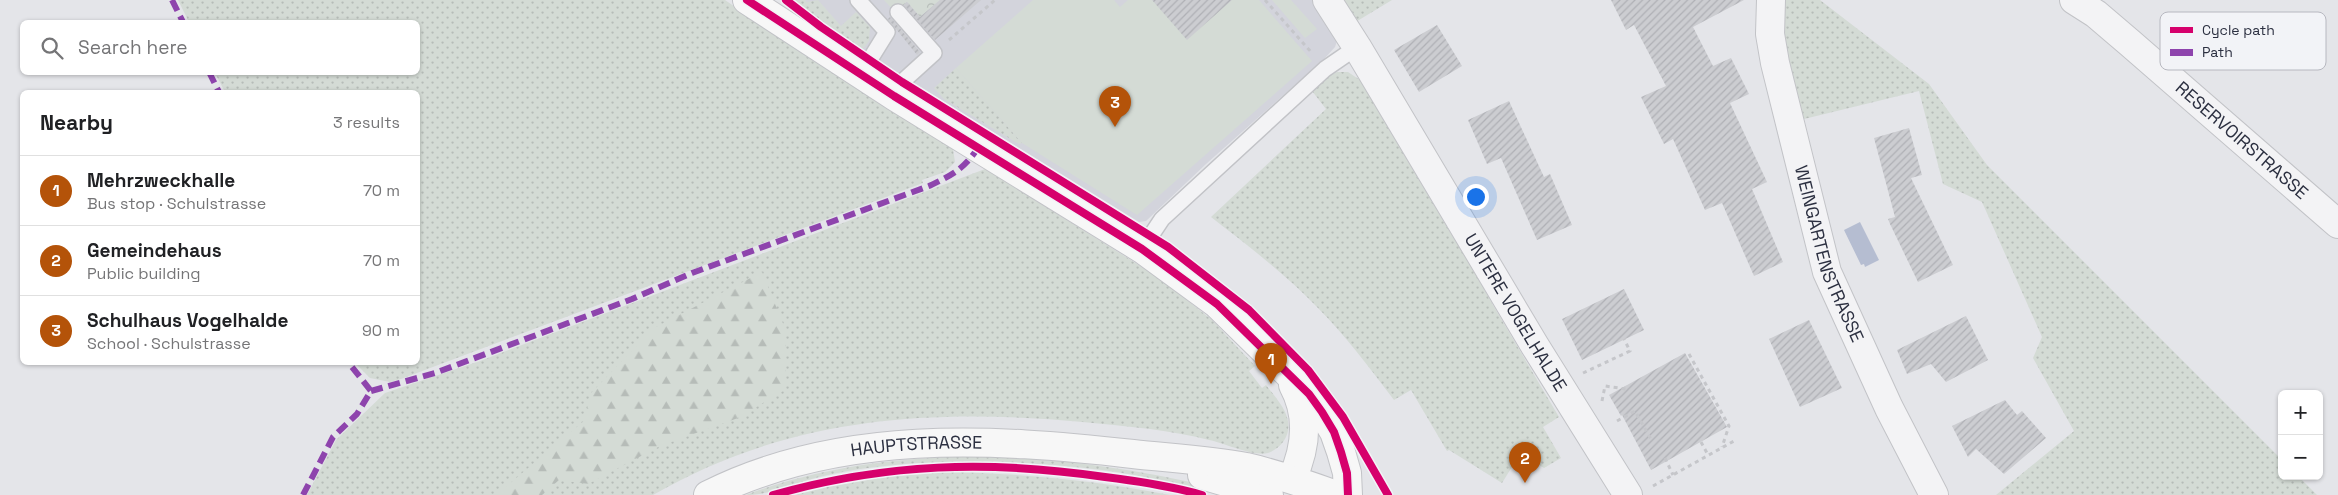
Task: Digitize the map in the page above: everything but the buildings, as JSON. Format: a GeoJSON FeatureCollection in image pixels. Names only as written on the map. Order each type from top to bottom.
{"type":"FeatureCollection","features":[{"type":"Feature","properties":{"kind":"street"},"geometry":{"type":"LineString","coordinates":[[747,0],[894,96],[1142,250],[1217,304],[1309,394],[1334,432],[1348,473],[1348,495]]}},
{"type":"Feature","properties":{"kind":"street","name":"UNTERE VOGELHALDE"},"geometry":{"type":"LineString","coordinates":[[1327,0],[1535,346],[1639,492]]}},
{"type":"Feature","properties":{"kind":"street","name":"WEINGARTENSTRASSE"},"geometry":{"type":"LineString","coordinates":[[1771,0],[1770,34],[1774,63],[1827,272],[1889,408],[1934,495]]}},
{"type":"Feature","properties":{"kind":"street","name":"RESERVOIRSTRASSE"},"geometry":{"type":"LineString","coordinates":[[2074,0],[2096,14],[2160,69]]}},
{"type":"Feature","properties":{"kind":"street","name":"RESERVOIRSTRASSE"},"geometry":{"type":"LineString","coordinates":[[2161,70],[2338,224]]}},
{"type":"Feature","properties":{"kind":"street"},"geometry":{"type":"LineString","coordinates":[[1285,370],[1300,403],[1305,430],[1296,487]]}},
{"type":"Feature","properties":{"kind":"street","name":"HAUPTSTRASSE"},"geometry":{"type":"LineString","coordinates":[[708,495],[722,488],[784,466],[855,450],[925,442],[1004,442],[1245,467],[1296,487],[1336,495]]}},
{"type":"Feature","properties":{"kind":"street","name":"HAUPTSTRASSE"},"geometry":{"type":"LineString","coordinates":[[1131,454],[1269,495]]}},
{"type":"Feature","properties":{"kind":"lane"},"geometry":{"type":"LineString","coordinates":[[858,0],[887,32],[861,74]]}},
{"type":"Feature","properties":{"kind":"lane"},"geometry":{"type":"LineString","coordinates":[[894,96],[902,82],[934,54],[898,12]]}},
{"type":"Feature","properties":{"kind":"lane"},"geometry":{"type":"LineString","coordinates":[[1142,250],[1162,218],[1325,69],[1357,47]]}},
{"type":"Feature","properties":{"kind":"path"},"geometry":{"type":"LineString","coordinates":[[934,54],[995,0]]}},
{"type":"Feature","properties":{"kind":"path"},"geometry":{"type":"LineString","coordinates":[[1265,0],[1325,69]]}},
{"type":"Feature","properties":{"kind":"path"},"geometry":{"type":"LineString","coordinates":[[1578,364],[1582,374],[1630,351],[1624,339]]}},
{"type":"Feature","properties":{"kind":"path"},"geometry":{"type":"LineString","coordinates":[[1689,354],[1729,426],[1721,448]]}},
{"type":"Feature","properties":{"kind":"path"},"geometry":{"type":"LineString","coordinates":[[1602,400],[1605,386],[1626,389]]}},
{"type":"Feature","properties":{"kind":"path"},"geometry":{"type":"LineString","coordinates":[[1617,421],[1635,411],[1652,441]]}},
{"type":"Feature","properties":{"kind":"path"},"geometry":{"type":"LineString","coordinates":[[1639,492],[1734,441]]}},
{"type":"Feature","properties":{"kind":"path"},"geometry":{"type":"LineString","coordinates":[[1701,442],[1708,455]]}},
{"type":"Feature","properties":{"kind":"path"},"geometry":{"type":"LineString","coordinates":[[1665,458],[1673,474]]}},
{"type":"Feature","properties":{"kind":"shaded area"},"geometry":{"type":"Polygon","coordinates":[[[792,0],[1316,0],[1338,38],[1335,47],[1325,58],[1206,164],[1146,221],[1139,222],[861,50],[792,0]]]}},
{"type":"Feature","properties":{"kind":"green space"},"geometry":{"type":"Polygon","coordinates":[[[178,0],[725,0],[806,56],[953,149],[955,162],[945,172],[922,180],[923,183],[390,382],[370,378],[357,365],[420,365],[420,90],[224,90],[216,75],[420,75],[420,20],[188,20],[178,0]]]}},
{"type":"Feature","properties":{"kind":"green space"},"geometry":{"type":"Polygon","coordinates":[[[793,0],[805,0],[807,2],[818,0],[841,26],[856,12],[870,27],[869,41],[862,50],[793,0]]]}},
{"type":"Feature","properties":{"kind":"green space"},"geometry":{"type":"Polygon","coordinates":[[[884,0],[940,0],[920,17],[907,2],[895,12],[884,0]]]}},
{"type":"Feature","properties":{"kind":"green space"},"geometry":{"type":"Polygon","coordinates":[[[1033,0],[1114,0],[1120,7],[1128,0],[1259,0],[1312,61],[1137,215],[1022,143],[956,68],[1033,0]]]}},
{"type":"Feature","properties":{"kind":"green space"},"geometry":{"type":"Polygon","coordinates":[[[1272,0],[1291,0],[1317,29],[1305,38],[1272,0]]]}},
{"type":"Feature","properties":{"kind":"green space"},"geometry":{"type":"Polygon","coordinates":[[[1339,0],[1392,0],[1354,23],[1339,0]]]}},
{"type":"Feature","properties":{"kind":"green space"},"geometry":{"type":"Polygon","coordinates":[[[1784,0],[1820,0],[1929,84],[1987,165],[2278,456],[2278,480],[2302,480],[2317,495],[1996,495],[2074,431],[2033,358],[2042,337],[1982,202],[1943,184],[1919,91],[1800,120],[1785,46],[1784,0]]]}},
{"type":"Feature","properties":{"kind":"green space"},"geometry":{"type":"Polygon","coordinates":[[[956,68],[1022,143],[1019,144],[944,99],[934,88],[956,68]]]}},
{"type":"Feature","properties":{"kind":"green space"},"geometry":{"type":"Polygon","coordinates":[[[1337,72],[1348,72],[1360,80],[1453,237],[1460,234],[1487,280],[1484,289],[1559,417],[1543,427],[1561,458],[1544,468],[1520,454],[1502,483],[1449,450],[1447,451],[1411,390],[1394,400],[1347,340],[1304,294],[1211,217],[1326,109],[1312,91],[1324,79],[1337,72]]]}},
{"type":"Feature","properties":{"kind":"green space"},"geometry":{"type":"Polygon","coordinates":[[[985,169],[1158,277],[1212,320],[1255,366],[1249,371],[1262,388],[1266,385],[1281,405],[1288,419],[1289,427],[1283,442],[1276,449],[1262,454],[1195,437],[1150,429],[1085,422],[957,417],[895,420],[833,429],[772,443],[712,465],[653,495],[307,495],[336,440],[385,393],[480,361],[985,169]]]}},
{"type":"Feature","properties":{"kind":"green space"},"geometry":{"type":"Polygon","coordinates":[[[762,272],[786,331],[786,389],[738,418],[660,446],[588,484],[559,480],[542,495],[496,495],[585,420],[590,394],[654,328],[762,272]]]}},
{"type":"Feature","properties":{"kind":"green space"},"geometry":{"type":"Polygon","coordinates":[[[983,456],[1049,460],[1114,468],[1146,473],[1243,495],[1079,467],[966,462],[882,466],[819,477],[765,493],[746,495],[804,477],[863,465],[922,458],[983,456]]]}},
{"type":"Feature","properties":{"kind":"green space"},"geometry":{"type":"Polygon","coordinates":[[[942,472],[1057,478],[1114,485],[1170,495],[793,495],[867,479],[942,472]]]}},
{"type":"Feature","properties":{"kind":"water"},"geometry":{"type":"Polygon","coordinates":[[[1860,222],[1879,260],[1865,267],[1864,264],[1861,265],[1844,230],[1860,222]]]}},
{"type":"Feature","properties":{"kind":"marked path"},"geometry":{"type":"LineString","coordinates":[[172,0],[182,20]]}},
{"type":"Feature","properties":{"kind":"marked path"},"geometry":{"type":"LineString","coordinates":[[210,75],[218,90]]}},
{"type":"Feature","properties":{"kind":"marked path"},"geometry":{"type":"LineString","coordinates":[[371,391],[435,373],[632,299],[692,273],[929,186],[956,171],[967,162],[978,148]]}},
{"type":"Feature","properties":{"kind":"marked path"},"geometry":{"type":"LineString","coordinates":[[303,495],[333,437],[357,414],[371,391],[350,365]]}},
{"type":"Feature","properties":{"kind":"cycle path"},"geometry":{"type":"LineString","coordinates":[[747,0],[894,96],[1142,249],[1217,304],[1309,394],[1322,412],[1334,432],[1341,452],[1347,473],[1348,495]]}},
{"type":"Feature","properties":{"kind":"cycle path"},"geometry":{"type":"LineString","coordinates":[[786,0],[821,27],[902,82],[1168,247],[1249,310],[1308,370],[1343,417],[1388,495]]}},
{"type":"Feature","properties":{"kind":"cycle path"},"geometry":{"type":"LineString","coordinates":[[773,495],[856,476],[897,471],[979,467],[1020,468],[1105,477],[1154,484],[1202,495]]}},
{"type":"Feature","properties":{"kind":"place","name":"Schulhaus Vogelhalde"},"geometry":{"type":"Point","coordinates":[1115,127]}},
{"type":"Feature","properties":{"kind":"place","name":"Mehrzweckhalle"},"geometry":{"type":"Point","coordinates":[1271,384]}},
{"type":"Feature","properties":{"kind":"place","name":"Gemeindehaus"},"geometry":{"type":"Point","coordinates":[1525,483]}}]}
